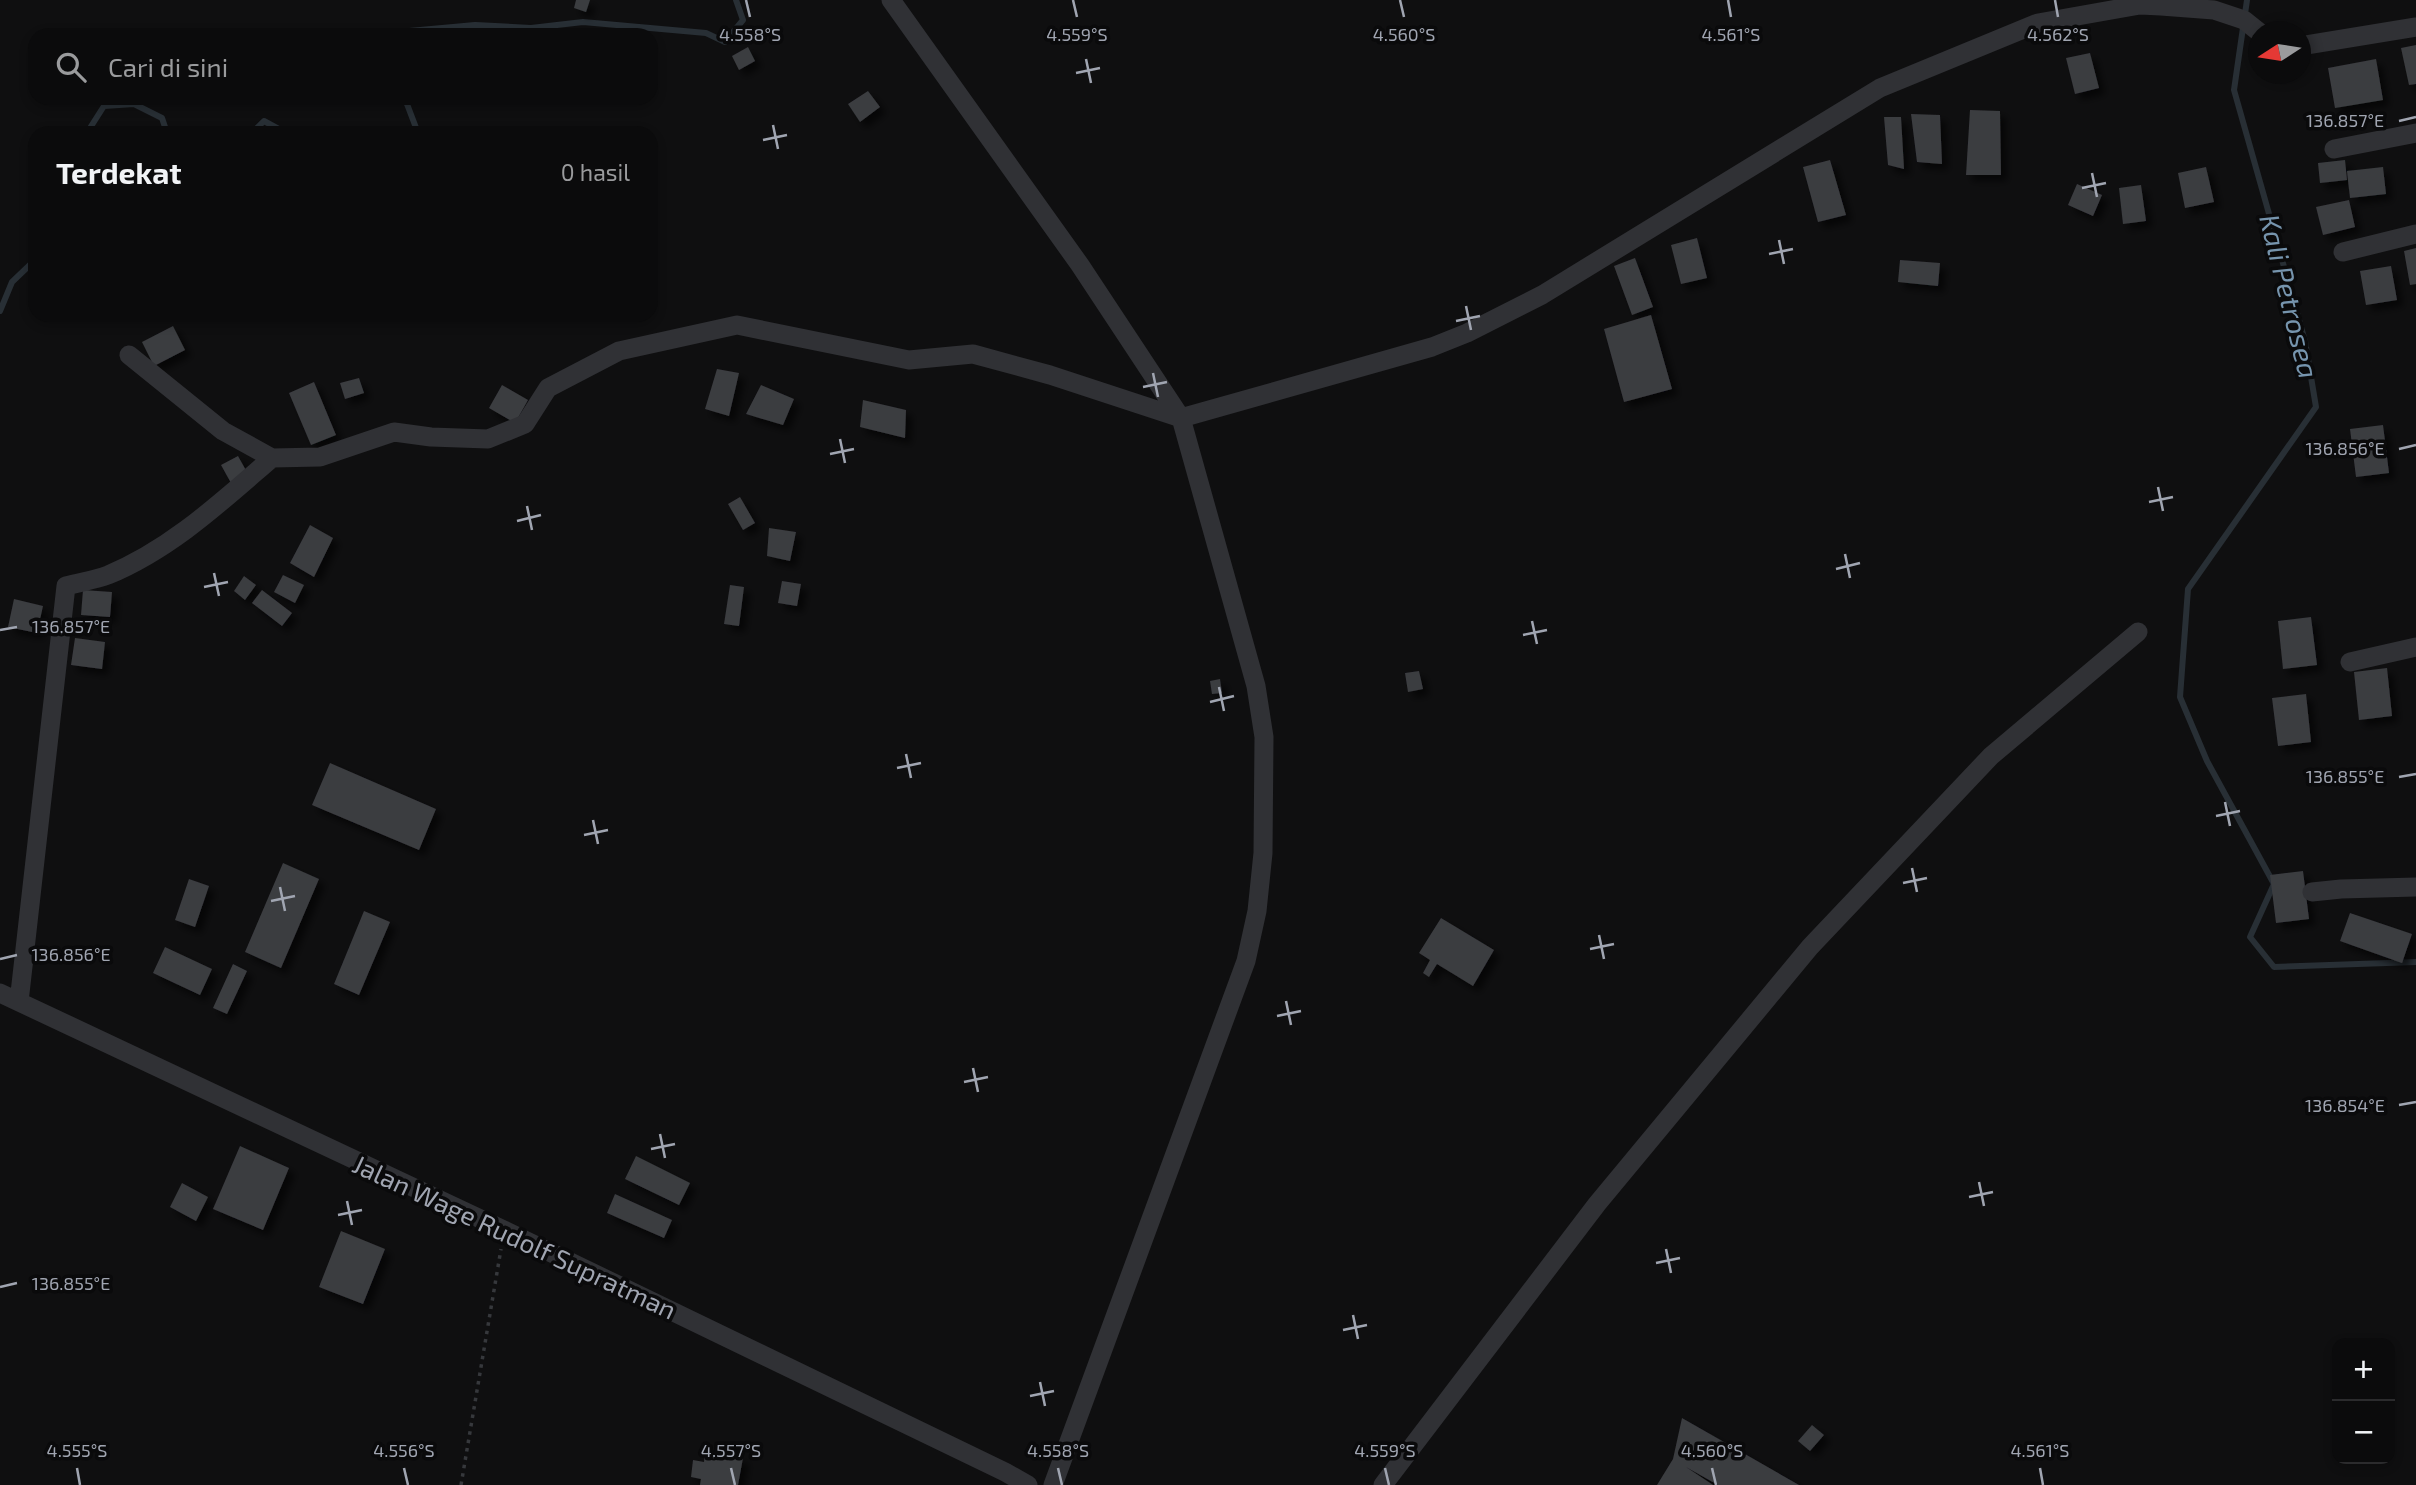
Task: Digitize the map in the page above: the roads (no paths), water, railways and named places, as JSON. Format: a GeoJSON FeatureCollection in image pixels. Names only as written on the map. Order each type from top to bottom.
{"type":"FeatureCollection","features":[{"type":"Feature","properties":{"kind":"street"},"geometry":{"type":"LineString","coordinates":[[891,0],[1080,265],[1181,418],[1256,686],[1264,737],[1264,853],[1257,911],[1246,961],[1053,1485]]}},
{"type":"Feature","properties":{"kind":"street"},"geometry":{"type":"LineString","coordinates":[[129,355],[223,431],[272,458],[320,457],[394,432],[431,437],[488,439],[525,424],[548,388],[619,351],[737,326],[909,360],[973,354],[1050,375],[1181,418],[1432,347],[1467,333],[1542,295],[1880,88],[2038,23],[2140,5],[2214,10],[2248,23]]}},
{"type":"Feature","properties":{"kind":"street"},"geometry":{"type":"LineString","coordinates":[[2311,44],[2416,27]]}},
{"type":"Feature","properties":{"kind":"street"},"geometry":{"type":"LineString","coordinates":[[2334,149],[2416,133]]}},
{"type":"Feature","properties":{"kind":"street"},"geometry":{"type":"LineString","coordinates":[[2343,252],[2416,234]]}},
{"type":"Feature","properties":{"kind":"street"},"geometry":{"type":"LineString","coordinates":[[19,1002],[66,586],[107,576],[141,558],[198,522],[272,458]]}},
{"type":"Feature","properties":{"kind":"street"},"geometry":{"type":"LineString","coordinates":[[1383,1485],[1597,1204],[1810,947],[1991,756],[2138,632]]}},
{"type":"Feature","properties":{"kind":"street"},"geometry":{"type":"LineString","coordinates":[[2350,662],[2416,647]]}},
{"type":"Feature","properties":{"kind":"street"},"geometry":{"type":"LineString","coordinates":[[2312,892],[2416,887]]}},
{"type":"Feature","properties":{"kind":"street","name":"Jalan Wage Rudolf Supratman"},"geometry":{"type":"LineString","coordinates":[[0,993],[505,1230],[1028,1485]]}},
{"type":"Feature","properties":{"kind":"waterway"},"geometry":{"type":"LineString","coordinates":[[658,29],[706,33],[725,42],[743,20],[736,0]]}},
{"type":"Feature","properties":{"kind":"waterway","name":"Kali Petrosea"},"geometry":{"type":"LineString","coordinates":[[2247,0],[2234,90],[2305,341],[2316,407],[2188,589],[2180,697],[2207,761],[2274,884],[2250,937],[2274,967],[2416,962]]}},
{"type":"Feature","properties":{"kind":"waterway"},"geometry":{"type":"LineString","coordinates":[[531,28],[583,22],[650,28]]}},
{"type":"Feature","properties":{"kind":"waterway"},"geometry":{"type":"LineString","coordinates":[[442,28],[475,25],[531,28]]}},
{"type":"Feature","properties":{"kind":"waterway"},"geometry":{"type":"LineString","coordinates":[[91,126],[104,106],[119,105]]}},
{"type":"Feature","properties":{"kind":"waterway"},"geometry":{"type":"LineString","coordinates":[[136,105],[162,118],[165,126]]}},
{"type":"Feature","properties":{"kind":"waterway"},"geometry":{"type":"LineString","coordinates":[[407,105],[415,126]]}},
{"type":"Feature","properties":{"kind":"waterway"},"geometry":{"type":"LineString","coordinates":[[259,126],[264,121],[273,126]]}},
{"type":"Feature","properties":{"kind":"waterway"},"geometry":{"type":"LineString","coordinates":[[0,311],[12,282],[28,267]]}}]}
